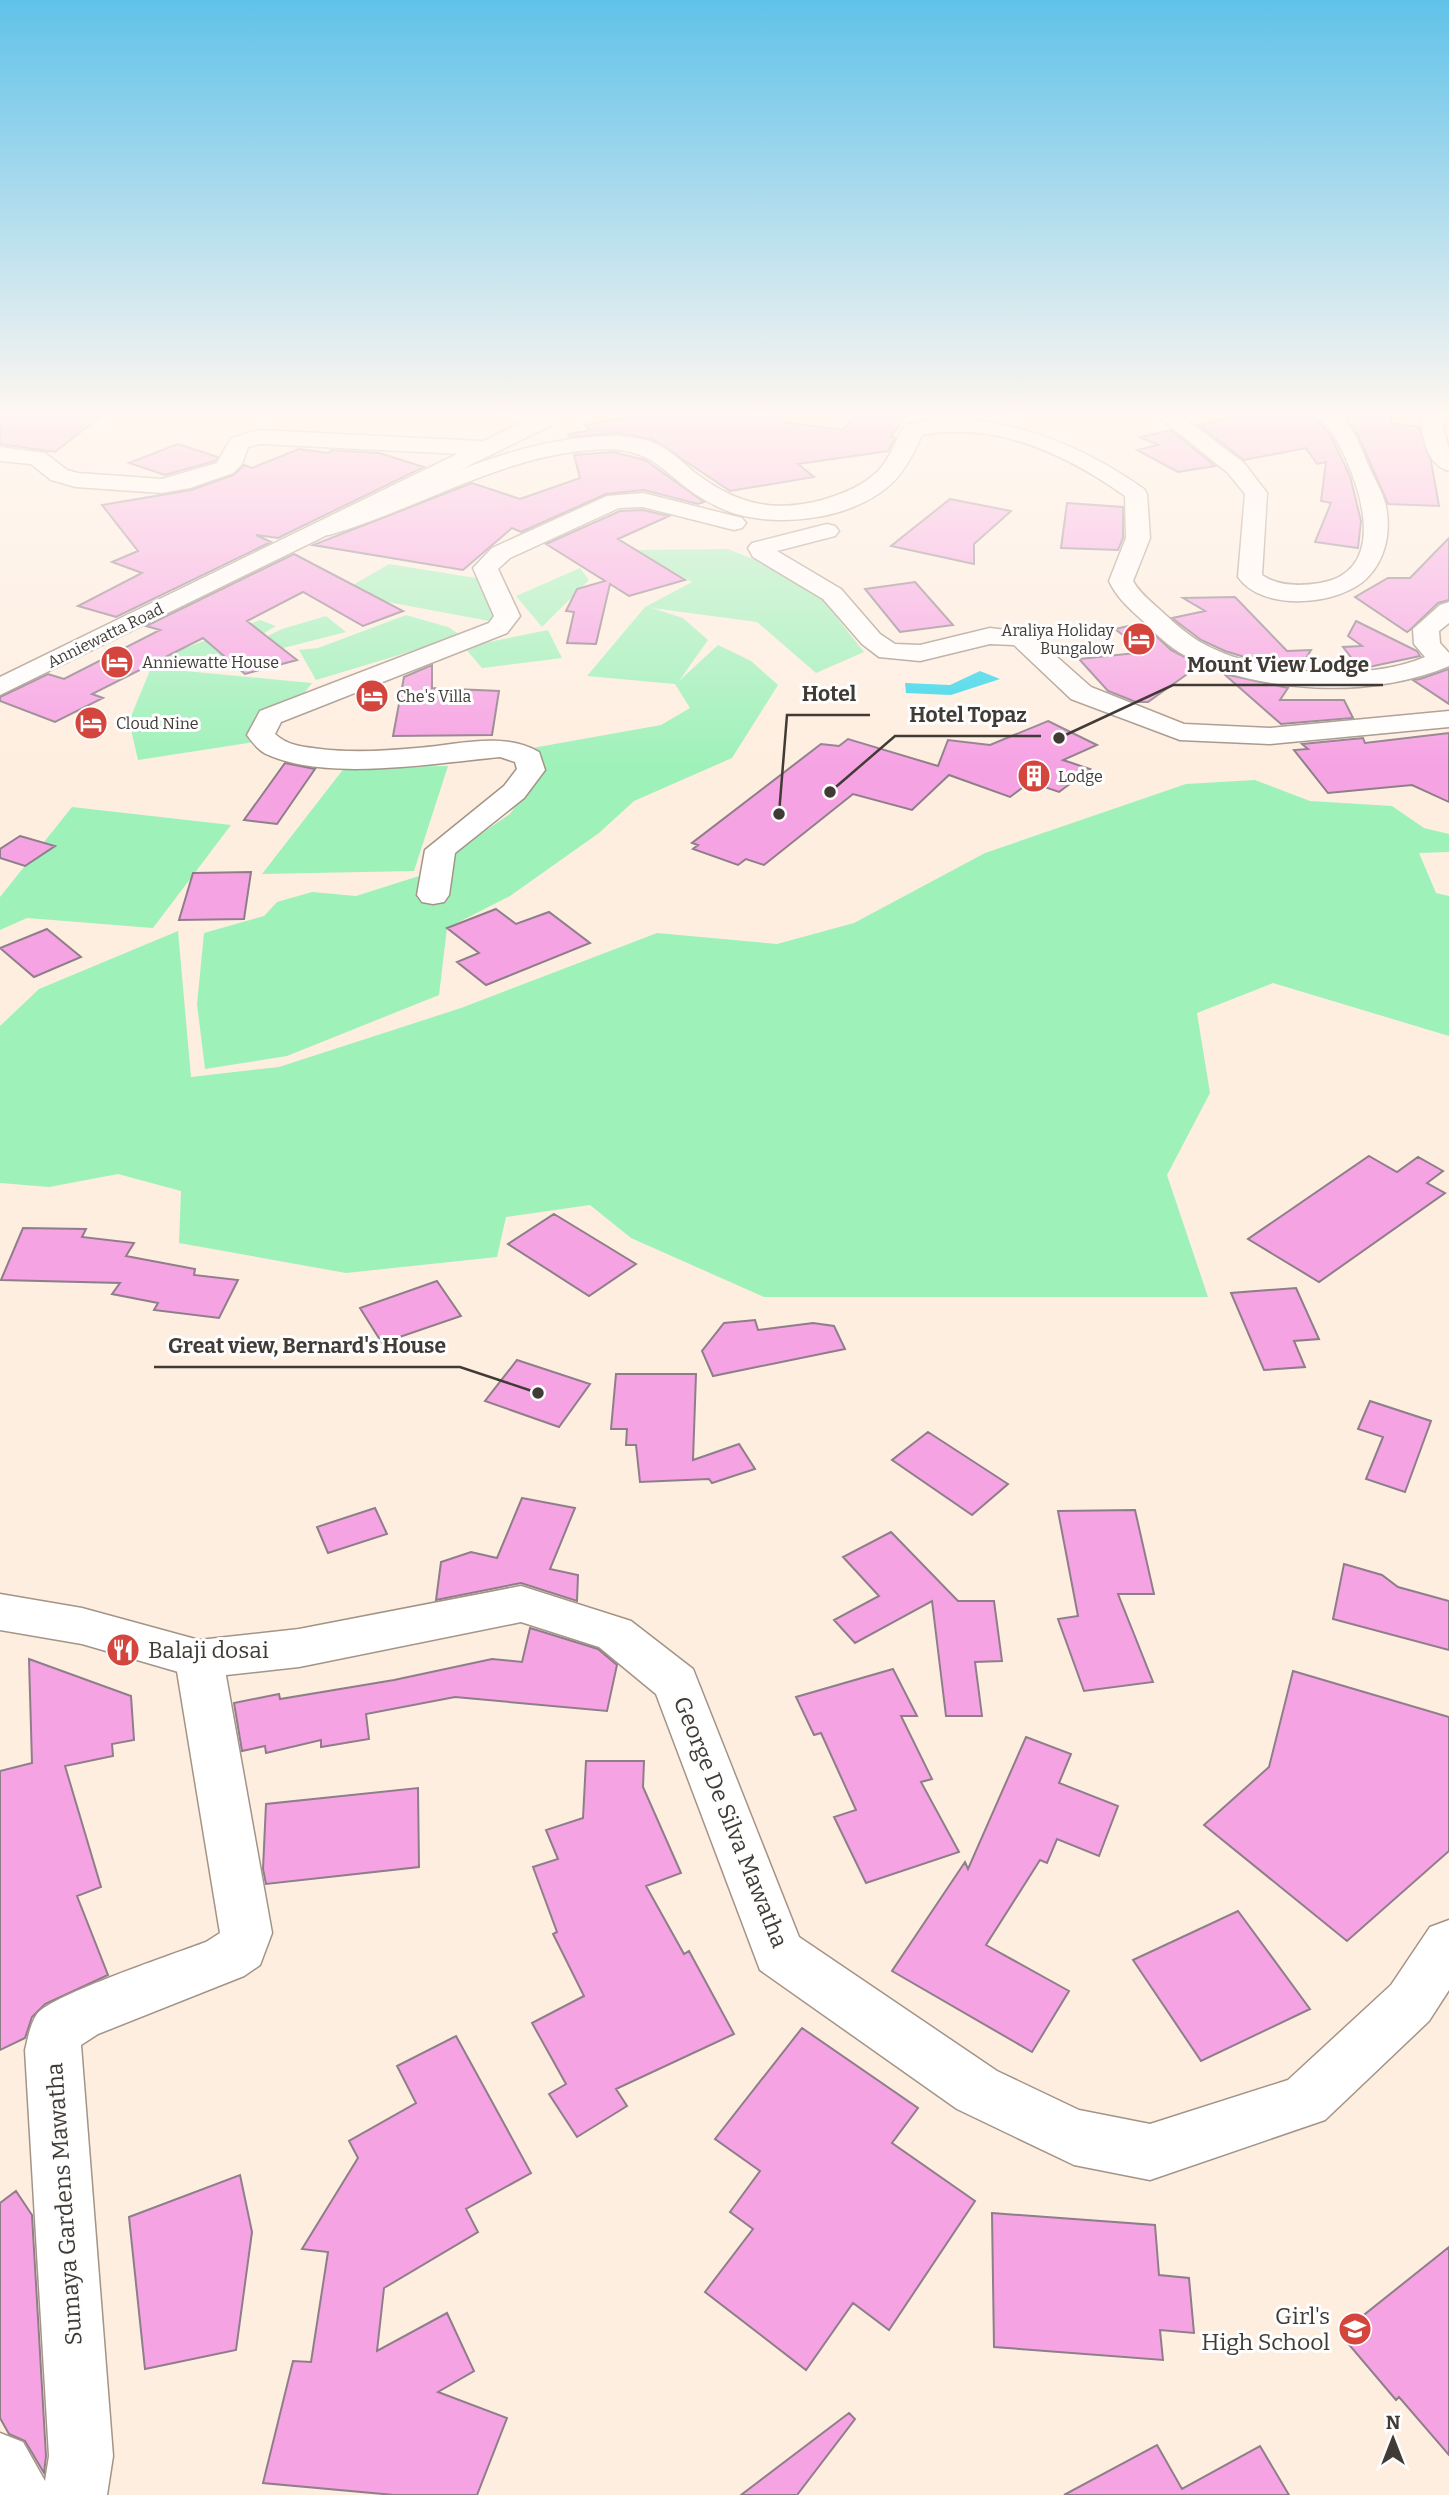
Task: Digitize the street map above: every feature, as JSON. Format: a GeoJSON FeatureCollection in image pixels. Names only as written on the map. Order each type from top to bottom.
{"type":"FeatureCollection","features":[{"type":"Feature","properties":{"kind":"street","name":"Anniewatta Road"},"geometry":{"type":"LineString","coordinates":[[0,687],[314,533]]}},
{"type":"Feature","properties":{"kind":"street"},"geometry":{"type":"LineString","coordinates":[[433,895],[440,850],[514,792],[531,770],[529,758],[517,751],[500,749],[383,758],[326,756],[275,748],[261,735],[270,717],[498,628],[507,616],[485,568],[500,553],[541,533]]}},
{"type":"Feature","properties":{"kind":"street"},"geometry":{"type":"LineString","coordinates":[[815,533],[760,548],[762,552],[831,594],[871,639],[888,651],[920,653],[990,636],[1021,638],[1081,693],[1180,732],[1270,736],[1449,719]]}},
{"type":"Feature","properties":{"kind":"street"},"geometry":{"type":"LineString","coordinates":[[1138,533],[1121,581],[1127,593],[1193,649],[1244,667],[1302,676],[1365,679],[1402,673],[1445,656]]}},
{"type":"Feature","properties":{"kind":"street"},"geometry":{"type":"LineString","coordinates":[[1253,533],[1250,577],[1259,586],[1281,592],[1308,593],[1345,586],[1373,557],[1375,533]]}},
{"type":"Feature","properties":{"kind":"street"},"geometry":{"type":"LineString","coordinates":[[1445,656],[1427,644],[1426,629],[1449,610]]}},
{"type":"Feature","properties":{"kind":"street","name":"George De Silva Mawatha"},"geometry":{"type":"LineString","coordinates":[[0,1612],[82,1626],[199,1659],[299,1648],[521,1604],[615,1634],[676,1683],[779,1953],[978,2091],[1074,2137],[1150,2152],[1305,2101],[1410,2003],[1449,1944]]}},
{"type":"Feature","properties":{"kind":"street","name":"Sumaya Gardens Mawatha"},"geometry":{"type":"LineString","coordinates":[[75,2495],[81,2456],[53,2050],[57,2031],[79,2017],[225,1959],[241,1948],[246,1933],[199,1659]]}},
{"type":"Feature","properties":{"kind":"street"},"geometry":{"type":"LineString","coordinates":[[0,2466],[19,2495]]}},
{"type":"Feature","properties":{"kind":"green space"},"geometry":{"type":"Polygon","coordinates":[[[728,549],[807,580],[864,652],[816,673],[757,622],[652,608],[683,618],[708,640],[679,681],[718,645],[751,661],[778,685],[732,758],[634,801],[599,833],[510,896],[447,928],[439,995],[287,1056],[205,1069],[197,1004],[204,933],[264,916],[277,902],[312,892],[356,896],[419,876],[510,814],[539,774],[510,752],[661,725],[690,708],[675,684],[587,676],[645,607],[692,582],[635,550],[728,549]]]}},
{"type":"Feature","properties":{"kind":"green space"},"geometry":{"type":"Polygon","coordinates":[[[389,564],[482,579],[495,622],[339,593],[389,564]]]}},
{"type":"Feature","properties":{"kind":"green space"},"geometry":{"type":"Polygon","coordinates":[[[580,568],[589,580],[542,627],[516,596],[580,568]]]}},
{"type":"Feature","properties":{"kind":"green space"},"geometry":{"type":"Polygon","coordinates":[[[406,615],[448,627],[462,636],[316,680],[299,650],[318,648],[406,615]]]}},
{"type":"Feature","properties":{"kind":"green space"},"geometry":{"type":"Polygon","coordinates":[[[326,616],[346,632],[201,669],[164,669],[312,683],[268,740],[138,760],[129,721],[151,668],[161,657],[260,620],[276,626],[217,661],[282,629],[326,616]]]}},
{"type":"Feature","properties":{"kind":"green space"},"geometry":{"type":"Polygon","coordinates":[[[548,630],[562,658],[482,668],[464,647],[548,630]]]}},
{"type":"Feature","properties":{"kind":"green space"},"geometry":{"type":"Polygon","coordinates":[[[448,766],[414,871],[262,874],[345,767],[448,766]]]}},
{"type":"Feature","properties":{"kind":"green space"},"geometry":{"type":"Polygon","coordinates":[[[1255,780],[1310,801],[1392,806],[1424,828],[1449,834],[1449,852],[1419,853],[1436,893],[1449,896],[1449,1036],[1273,983],[1197,1013],[1210,1093],[1167,1175],[1208,1297],[764,1297],[631,1238],[590,1205],[506,1217],[497,1257],[346,1273],[179,1243],[181,1191],[118,1174],[49,1187],[0,1183],[0,1026],[39,989],[178,931],[191,1077],[279,1067],[461,1008],[657,933],[777,944],[854,923],[985,853],[1186,784],[1255,780]]]}},
{"type":"Feature","properties":{"kind":"green space"},"geometry":{"type":"Polygon","coordinates":[[[72,807],[231,825],[153,928],[27,918],[0,930],[0,897],[72,807]]]}},
{"type":"Feature","properties":{"kind":"water"},"geometry":{"type":"Polygon","coordinates":[[[980,671],[1000,679],[951,695],[906,693],[905,683],[950,685],[980,671]]]}},
{"type":"Feature","properties":{"kind":"building"},"geometry":{"type":"Polygon","coordinates":[[[124,533],[287,533],[278,538],[256,535],[271,542],[116,617],[78,606],[142,573],[112,562],[138,551],[124,533]]]}},
{"type":"Feature","properties":{"kind":"building"},"geometry":{"type":"Polygon","coordinates":[[[343,533],[506,533],[463,570],[313,545],[343,533]]]}},
{"type":"Feature","properties":{"kind":"building"},"geometry":{"type":"Polygon","coordinates":[[[570,533],[630,533],[618,539],[685,580],[629,596],[610,584],[596,644],[567,643],[574,612],[566,611],[577,589],[605,581],[546,544],[570,533]]]}},
{"type":"Feature","properties":{"kind":"building"},"geometry":{"type":"Polygon","coordinates":[[[907,533],[986,533],[974,544],[974,564],[891,546],[907,533]]]}},
{"type":"Feature","properties":{"kind":"building"},"geometry":{"type":"Polygon","coordinates":[[[1063,533],[1123,533],[1118,550],[1061,548],[1063,533]]]}},
{"type":"Feature","properties":{"kind":"building"},"geometry":{"type":"Polygon","coordinates":[[[1319,533],[1360,533],[1358,548],[1315,542],[1319,533]]]}},
{"type":"Feature","properties":{"kind":"building"},"geometry":{"type":"Polygon","coordinates":[[[1449,538],[1449,600],[1438,603],[1407,632],[1355,597],[1388,578],[1410,578],[1449,538]]]}},
{"type":"Feature","properties":{"kind":"building"},"geometry":{"type":"Polygon","coordinates":[[[294,554],[403,611],[363,626],[303,592],[247,621],[297,660],[245,674],[203,638],[92,694],[103,698],[55,722],[0,701],[0,697],[48,674],[64,679],[160,630],[146,626],[294,554]]]}},
{"type":"Feature","properties":{"kind":"building"},"geometry":{"type":"Polygon","coordinates":[[[915,582],[953,625],[900,632],[865,589],[915,582]]]}},
{"type":"Feature","properties":{"kind":"building"},"geometry":{"type":"Polygon","coordinates":[[[1235,597],[1287,651],[1311,650],[1300,668],[1225,651],[1201,640],[1172,618],[1205,611],[1183,598],[1235,597]]]}},
{"type":"Feature","properties":{"kind":"building"},"geometry":{"type":"Polygon","coordinates":[[[1356,621],[1417,651],[1420,656],[1360,669],[1343,647],[1362,646],[1348,636],[1356,621]]]}},
{"type":"Feature","properties":{"kind":"building"},"geometry":{"type":"Polygon","coordinates":[[[1142,623],[1171,650],[1200,665],[1148,702],[1136,702],[1108,691],[1079,659],[1145,652],[1115,629],[1142,623]]]}},
{"type":"Feature","properties":{"kind":"building"},"geometry":{"type":"Polygon","coordinates":[[[432,665],[432,688],[499,691],[492,735],[393,736],[404,677],[432,665]]]}},
{"type":"Feature","properties":{"kind":"building"},"geometry":{"type":"Polygon","coordinates":[[[1449,669],[1449,704],[1413,680],[1420,679],[1449,669]]]}},
{"type":"Feature","properties":{"kind":"building"},"geometry":{"type":"Polygon","coordinates":[[[1224,674],[1288,688],[1280,700],[1344,700],[1353,718],[1281,724],[1224,674]]]}},
{"type":"Feature","properties":{"kind":"building"},"geometry":{"type":"Polygon","coordinates":[[[1048,721],[1097,745],[1063,760],[1090,769],[1059,792],[1030,782],[1010,797],[949,775],[912,810],[853,794],[764,865],[746,859],[738,865],[693,849],[698,845],[692,843],[821,744],[839,746],[848,739],[938,766],[948,740],[990,745],[1048,721]]]}},
{"type":"Feature","properties":{"kind":"building"},"geometry":{"type":"Polygon","coordinates":[[[1449,733],[1449,802],[1412,785],[1328,793],[1294,750],[1308,749],[1302,744],[1363,738],[1365,743],[1449,733]]]}},
{"type":"Feature","properties":{"kind":"building"},"geometry":{"type":"Polygon","coordinates":[[[285,763],[315,769],[277,824],[244,820],[285,763]]]}},
{"type":"Feature","properties":{"kind":"building"},"geometry":{"type":"Polygon","coordinates":[[[20,836],[55,846],[25,866],[0,858],[0,849],[20,836]]]}},
{"type":"Feature","properties":{"kind":"building"},"geometry":{"type":"Polygon","coordinates":[[[251,872],[244,919],[179,920],[193,873],[251,872]]]}},
{"type":"Feature","properties":{"kind":"building"},"geometry":{"type":"Polygon","coordinates":[[[496,909],[516,924],[549,912],[590,943],[486,985],[457,962],[479,953],[447,928],[496,909]]]}},
{"type":"Feature","properties":{"kind":"building"},"geometry":{"type":"Polygon","coordinates":[[[47,929],[81,957],[34,977],[0,948],[47,929]]]}},
{"type":"Feature","properties":{"kind":"building"},"geometry":{"type":"Polygon","coordinates":[[[1369,1156],[1397,1172],[1418,1157],[1443,1171],[1427,1183],[1445,1193],[1319,1282],[1248,1239],[1369,1156]]]}},
{"type":"Feature","properties":{"kind":"building"},"geometry":{"type":"Polygon","coordinates":[[[554,1214],[636,1264],[589,1296],[508,1244],[554,1214]]]}},
{"type":"Feature","properties":{"kind":"building"},"geometry":{"type":"Polygon","coordinates":[[[23,1228],[86,1229],[82,1237],[134,1243],[126,1256],[195,1269],[194,1275],[238,1280],[219,1318],[154,1310],[158,1303],[112,1294],[120,1283],[1,1280],[23,1228]]]}},
{"type":"Feature","properties":{"kind":"building"},"geometry":{"type":"Polygon","coordinates":[[[437,1281],[461,1316],[382,1343],[360,1308],[437,1281]]]}},
{"type":"Feature","properties":{"kind":"building"},"geometry":{"type":"Polygon","coordinates":[[[1296,1288],[1319,1339],[1294,1341],[1305,1367],[1264,1370],[1231,1293],[1296,1288]]]}},
{"type":"Feature","properties":{"kind":"building"},"geometry":{"type":"Polygon","coordinates":[[[755,1320],[758,1330],[813,1323],[834,1326],[845,1349],[713,1376],[702,1351],[724,1323],[755,1320]]]}},
{"type":"Feature","properties":{"kind":"building"},"geometry":{"type":"Polygon","coordinates":[[[517,1360],[590,1384],[559,1427],[485,1401],[517,1360]]]}},
{"type":"Feature","properties":{"kind":"building"},"geometry":{"type":"Polygon","coordinates":[[[616,1374],[696,1374],[693,1460],[739,1444],[755,1469],[712,1483],[709,1479],[640,1482],[636,1445],[626,1445],[627,1429],[611,1429],[616,1374]]]}},
{"type":"Feature","properties":{"kind":"building"},"geometry":{"type":"Polygon","coordinates":[[[1370,1401],[1431,1421],[1405,1492],[1366,1479],[1383,1437],[1358,1429],[1370,1401]]]}},
{"type":"Feature","properties":{"kind":"building"},"geometry":{"type":"Polygon","coordinates":[[[928,1432],[1008,1484],[972,1515],[892,1460],[928,1432]]]}},
{"type":"Feature","properties":{"kind":"building"},"geometry":{"type":"Polygon","coordinates":[[[522,1498],[575,1508],[550,1569],[578,1575],[577,1601],[521,1583],[436,1600],[441,1562],[471,1552],[497,1558],[522,1498]]]}},
{"type":"Feature","properties":{"kind":"building"},"geometry":{"type":"Polygon","coordinates":[[[375,1508],[387,1534],[328,1553],[317,1527],[375,1508]]]}},
{"type":"Feature","properties":{"kind":"building"},"geometry":{"type":"Polygon","coordinates":[[[1135,1510],[1154,1594],[1118,1594],[1153,1682],[1084,1691],[1058,1619],[1078,1616],[1058,1511],[1135,1510]]]}},
{"type":"Feature","properties":{"kind":"building"},"geometry":{"type":"Polygon","coordinates":[[[891,1532],[958,1601],[994,1601],[1002,1661],[975,1662],[982,1716],[946,1716],[932,1601],[855,1643],[834,1620],[879,1596],[843,1557],[891,1532]]]}},
{"type":"Feature","properties":{"kind":"building"},"geometry":{"type":"Polygon","coordinates":[[[1344,1564],[1382,1575],[1398,1587],[1449,1601],[1449,1650],[1333,1619],[1344,1564]]]}},
{"type":"Feature","properties":{"kind":"building"},"geometry":{"type":"Polygon","coordinates":[[[530,1628],[598,1649],[617,1665],[607,1711],[455,1697],[366,1714],[369,1739],[321,1747],[321,1740],[266,1753],[265,1746],[242,1751],[234,1703],[279,1694],[280,1699],[394,1680],[492,1659],[522,1662],[530,1628]]]}},
{"type":"Feature","properties":{"kind":"building"},"geometry":{"type":"Polygon","coordinates":[[[29,1659],[131,1696],[134,1740],[112,1744],[113,1756],[65,1766],[101,1887],[77,1896],[108,1975],[45,2004],[32,2017],[25,2038],[0,2050],[0,1771],[32,1763],[29,1659]]]}},
{"type":"Feature","properties":{"kind":"building"},"geometry":{"type":"Polygon","coordinates":[[[893,1669],[917,1716],[901,1716],[932,1779],[921,1782],[959,1852],[866,1883],[834,1817],[856,1810],[821,1733],[814,1735],[796,1697],[893,1669]]]}},
{"type":"Feature","properties":{"kind":"building"},"geometry":{"type":"Polygon","coordinates":[[[1293,1671],[1449,1717],[1449,1851],[1347,1941],[1204,1825],[1269,1767],[1293,1671]]]}},
{"type":"Feature","properties":{"kind":"building"},"geometry":{"type":"Polygon","coordinates":[[[1026,1737],[1071,1754],[1059,1783],[1118,1806],[1099,1856],[1057,1839],[1047,1863],[1040,1860],[986,1945],[1069,1991],[1032,2052],[892,1971],[965,1862],[968,1869],[1026,1737]]]}},
{"type":"Feature","properties":{"kind":"building"},"geometry":{"type":"Polygon","coordinates":[[[586,1761],[644,1761],[643,1787],[681,1873],[646,1886],[684,1954],[689,1951],[734,2034],[616,2089],[627,2106],[577,2137],[549,2094],[566,2084],[532,2023],[584,1996],[553,1934],[557,1932],[533,1867],[558,1859],[546,1830],[583,1818],[586,1761]]]}},
{"type":"Feature","properties":{"kind":"building"},"geometry":{"type":"Polygon","coordinates":[[[418,1788],[419,1867],[266,1884],[263,1869],[266,1804],[418,1788]]]}},
{"type":"Feature","properties":{"kind":"building"},"geometry":{"type":"Polygon","coordinates":[[[1238,1911],[1310,2009],[1201,2061],[1133,1960],[1238,1911]]]}},
{"type":"Feature","properties":{"kind":"building"},"geometry":{"type":"Polygon","coordinates":[[[802,2028],[918,2108],[892,2143],[975,2201],[889,2330],[853,2303],[806,2370],[705,2292],[753,2229],[730,2212],[760,2171],[715,2139],[802,2028]]]}},
{"type":"Feature","properties":{"kind":"building"},"geometry":{"type":"Polygon","coordinates":[[[456,2036],[531,2173],[466,2209],[478,2232],[384,2288],[377,2351],[447,2313],[474,2371],[438,2392],[507,2418],[477,2495],[394,2495],[263,2483],[293,2361],[311,2362],[328,2252],[302,2249],[358,2158],[349,2141],[416,2103],[397,2066],[456,2036]]]}},
{"type":"Feature","properties":{"kind":"building"},"geometry":{"type":"Polygon","coordinates":[[[240,2175],[252,2232],[236,2350],[145,2369],[129,2217],[240,2175]]]}},
{"type":"Feature","properties":{"kind":"building"},"geometry":{"type":"Polygon","coordinates":[[[16,2191],[32,2215],[46,2456],[44,2473],[25,2441],[9,2434],[0,2418],[0,2203],[16,2191]]]}},
{"type":"Feature","properties":{"kind":"building"},"geometry":{"type":"Polygon","coordinates":[[[992,2213],[1155,2225],[1159,2275],[1189,2278],[1194,2333],[1160,2330],[1163,2360],[994,2347],[992,2213]]]}},
{"type":"Feature","properties":{"kind":"building"},"geometry":{"type":"Polygon","coordinates":[[[1449,2247],[1449,2455],[1399,2397],[1396,2400],[1340,2334],[1449,2247]]]}},
{"type":"Feature","properties":{"kind":"building"},"geometry":{"type":"Polygon","coordinates":[[[849,2413],[855,2419],[797,2495],[741,2495],[849,2413]]]}},
{"type":"Feature","properties":{"kind":"building"},"geometry":{"type":"Polygon","coordinates":[[[1157,2445],[1182,2489],[1260,2446],[1289,2495],[1064,2495],[1157,2445]]]}},
{"type":"Feature","properties":{"kind":"place","name":"Araliya Holiday Bungalow"},"geometry":{"type":"Point","coordinates":[1139,639]}},
{"type":"Feature","properties":{"kind":"place","name":"Anniewatte House"},"geometry":{"type":"Point","coordinates":[117,662]}},
{"type":"Feature","properties":{"kind":"place","name":"Che's Villa"},"geometry":{"type":"Point","coordinates":[372,696]}},
{"type":"Feature","properties":{"kind":"place","name":"Cloud Nine"},"geometry":{"type":"Point","coordinates":[91,723]}},
{"type":"Feature","properties":{"kind":"place","name":"Mount View Lodge"},"geometry":{"type":"Point","coordinates":[1059,738]}},
{"type":"Feature","properties":{"kind":"place","name":"Lodge"},"geometry":{"type":"Point","coordinates":[1034,776]}},
{"type":"Feature","properties":{"kind":"place","name":"Hotel Topaz"},"geometry":{"type":"Point","coordinates":[830,792]}},
{"type":"Feature","properties":{"kind":"place","name":"Hotel"},"geometry":{"type":"Point","coordinates":[779,814]}},
{"type":"Feature","properties":{"kind":"place","name":"Great view, Bernard's House"},"geometry":{"type":"Point","coordinates":[538,1393]}},
{"type":"Feature","properties":{"kind":"place","name":"Balaji dosai"},"geometry":{"type":"Point","coordinates":[123,1650]}},
{"type":"Feature","properties":{"kind":"place","name":"Girl's High School"},"geometry":{"type":"Point","coordinates":[1355,2329]}}]}
